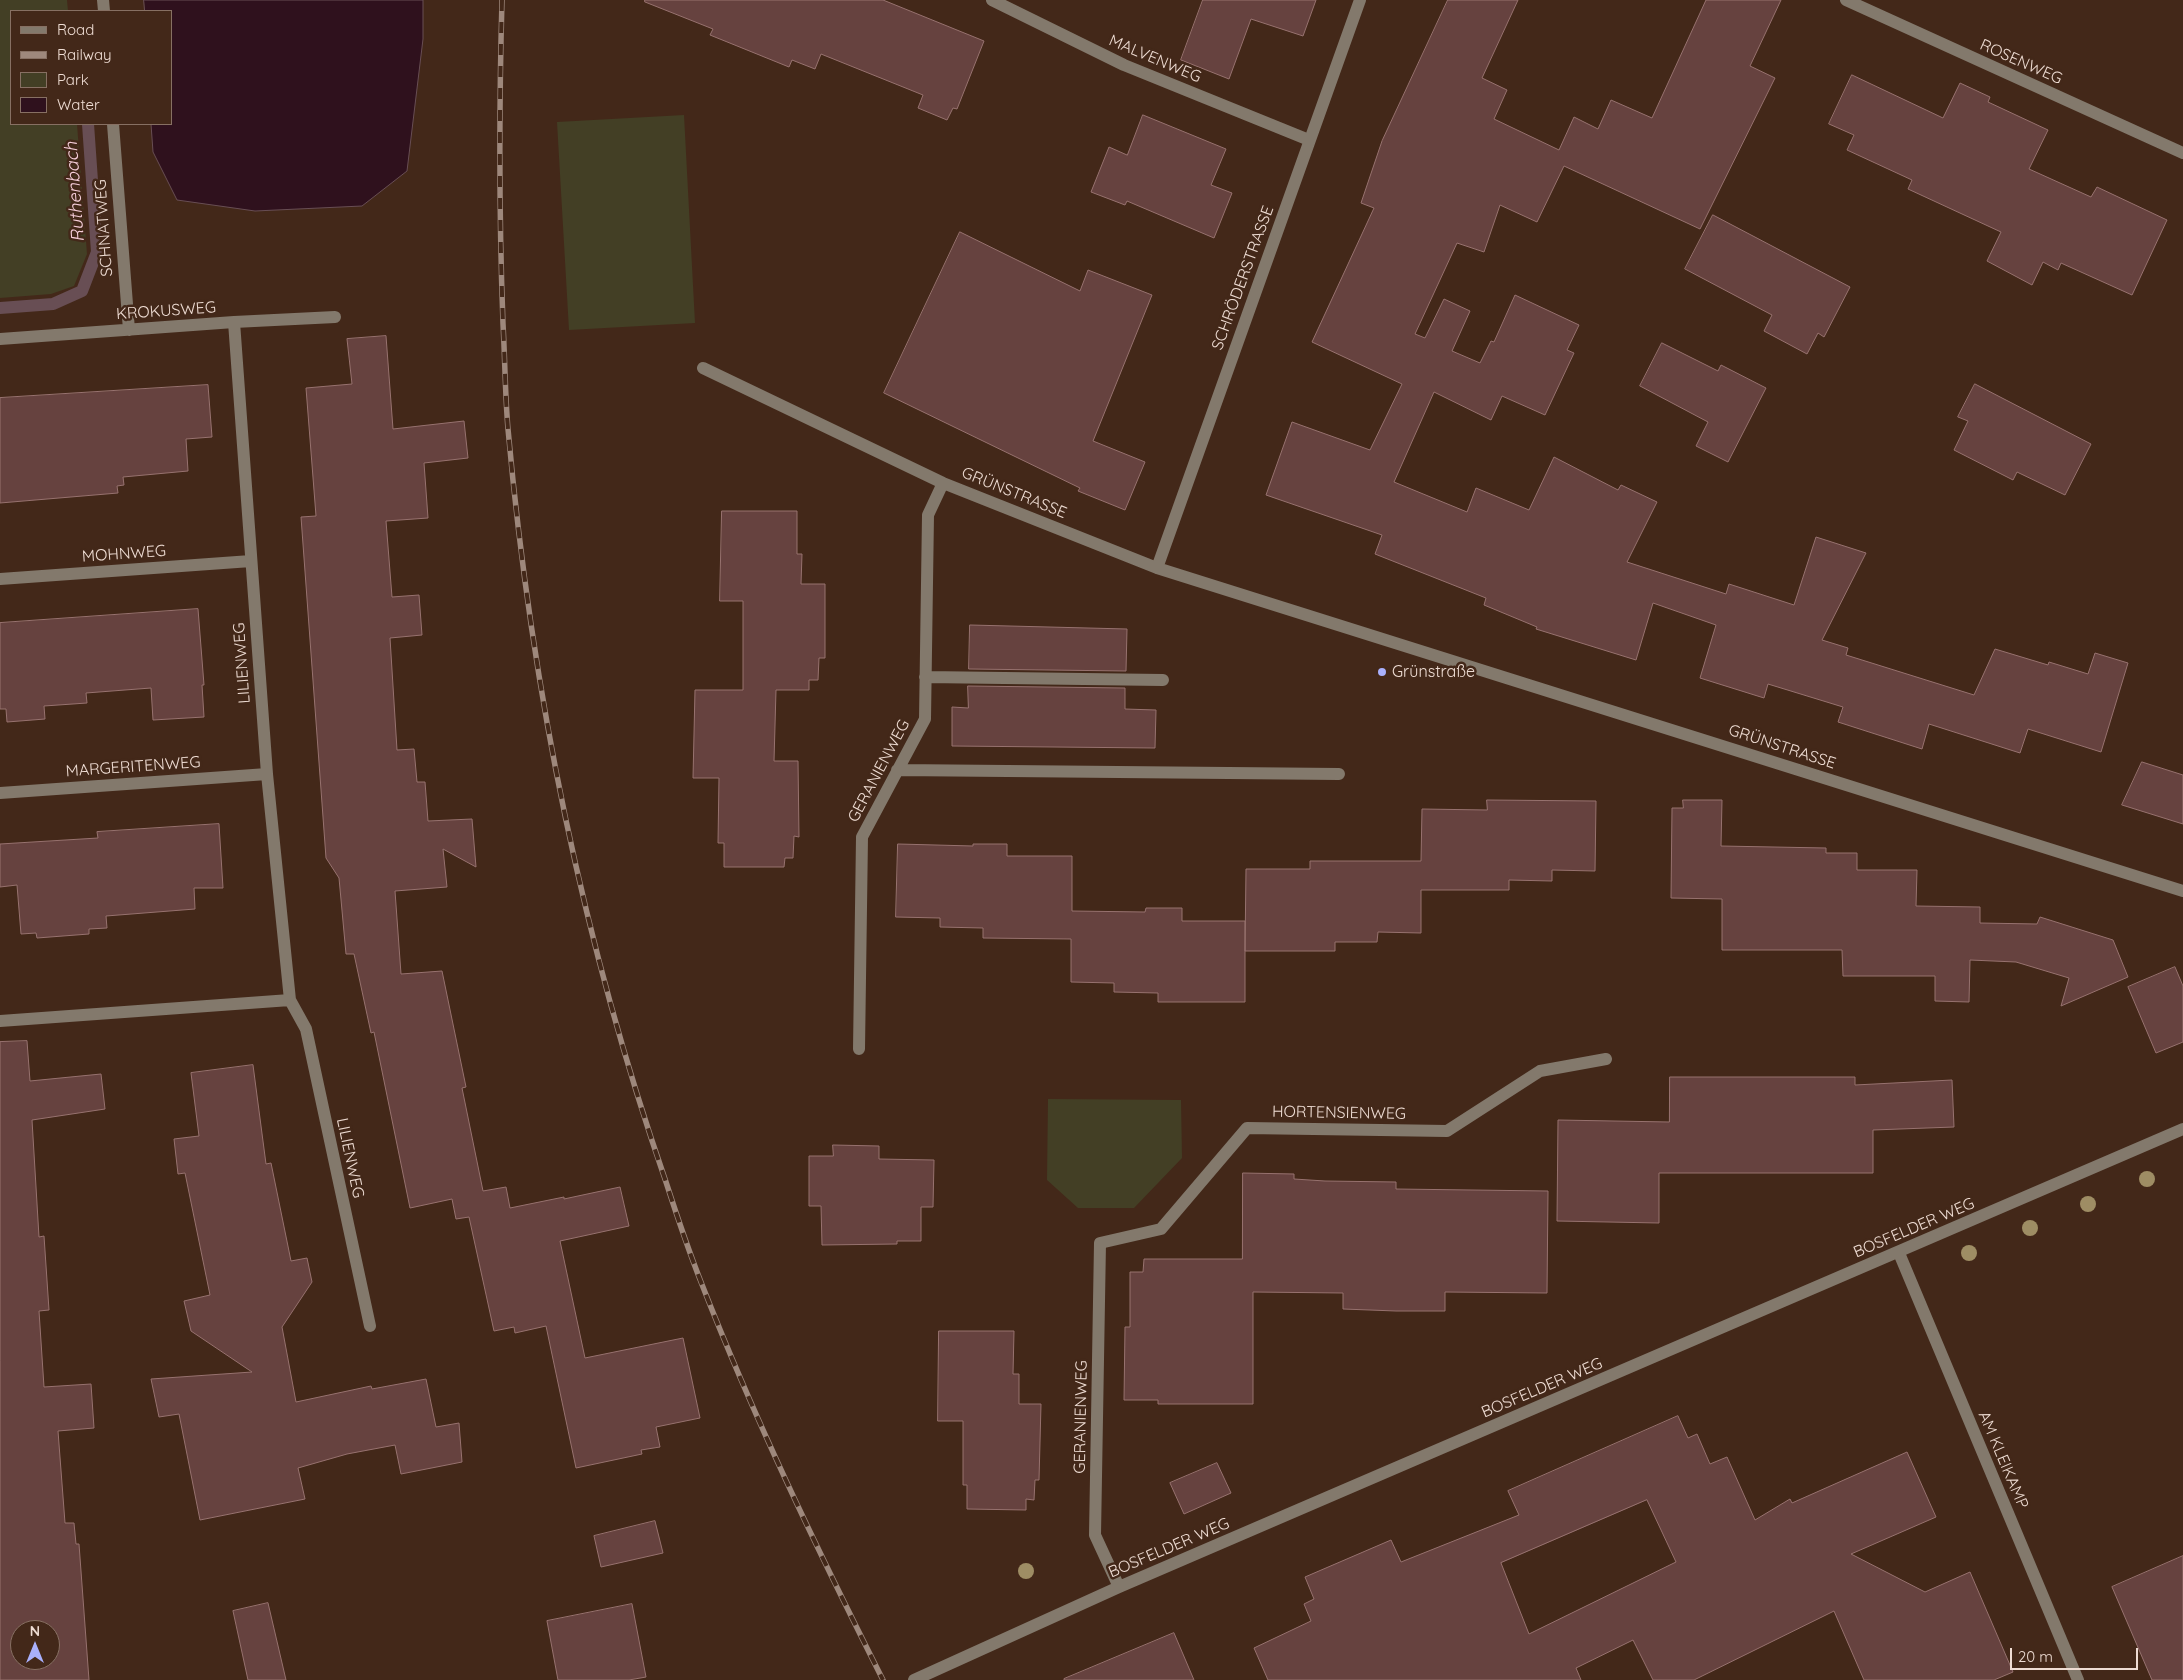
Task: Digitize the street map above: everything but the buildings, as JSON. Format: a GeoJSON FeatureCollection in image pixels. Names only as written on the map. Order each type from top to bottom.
{"type":"FeatureCollection","features":[{"type":"Feature","properties":{"kind":"street","name":"MALVENWEG"},"geometry":{"type":"LineString","coordinates":[[992,0],[1124,65],[1309,140]]}},
{"type":"Feature","properties":{"kind":"street","name":"SCHRÖDERSTRASSE"},"geometry":{"type":"LineString","coordinates":[[1157,568],[1360,0]]}},
{"type":"Feature","properties":{"kind":"street","name":"ROSENWEG"},"geometry":{"type":"LineString","coordinates":[[1846,0],[2183,153]]}},
{"type":"Feature","properties":{"kind":"street","name":"SCHNATWEG"},"geometry":{"type":"LineString","coordinates":[[113,125],[129,330]]}},
{"type":"Feature","properties":{"kind":"street","name":"KROKUSWEG"},"geometry":{"type":"LineString","coordinates":[[0,339],[234,322],[335,317]]}},
{"type":"Feature","properties":{"kind":"street","name":"LILIENWEG"},"geometry":{"type":"LineString","coordinates":[[234,322],[267,774],[290,1000],[306,1029],[370,1326]]}},
{"type":"Feature","properties":{"kind":"street","name":"GRÜNSTRASSE"},"geometry":{"type":"LineString","coordinates":[[703,368],[944,483],[1157,568],[2183,891]]}},
{"type":"Feature","properties":{"kind":"street","name":"GERANIENWEG"},"geometry":{"type":"LineString","coordinates":[[859,1049],[862,837],[925,720],[928,514],[944,483]]}},
{"type":"Feature","properties":{"kind":"street","name":"MOHNWEG"},"geometry":{"type":"LineString","coordinates":[[0,579],[251,561]]}},
{"type":"Feature","properties":{"kind":"street"},"geometry":{"type":"LineString","coordinates":[[925,677],[1163,680]]}},
{"type":"Feature","properties":{"kind":"street"},"geometry":{"type":"LineString","coordinates":[[897,770],[1339,774]]}},
{"type":"Feature","properties":{"kind":"street","name":"MARGERITENWEG"},"geometry":{"type":"LineString","coordinates":[[0,793],[267,774]]}},
{"type":"Feature","properties":{"kind":"street"},"geometry":{"type":"LineString","coordinates":[[0,1021],[290,1000]]}},
{"type":"Feature","properties":{"kind":"street","name":"HORTENSIENWEG"},"geometry":{"type":"LineString","coordinates":[[1100,1243],[1161,1228],[1247,1128],[1447,1131],[1540,1071],[1606,1059]]}},
{"type":"Feature","properties":{"kind":"street","name":"BOSFELDER WEG"},"geometry":{"type":"LineString","coordinates":[[914,1680],[1119,1587],[1899,1253],[2183,1129]]}},
{"type":"Feature","properties":{"kind":"street","name":"GERANIENWEG"},"geometry":{"type":"LineString","coordinates":[[1100,1243],[1095,1535],[1119,1587]]}},
{"type":"Feature","properties":{"kind":"street","name":"AM KLEIKAMP"},"geometry":{"type":"LineString","coordinates":[[1899,1253],[2078,1680]]}},
{"type":"Feature","properties":{"kind":"green space"},"geometry":{"type":"Polygon","coordinates":[[[0,0],[67,0],[68,10],[10,10],[10,125],[77,125],[87,254],[74,286],[51,294],[0,298],[0,0]]]}},
{"type":"Feature","properties":{"kind":"green space"},"geometry":{"type":"Polygon","coordinates":[[[684,115],[695,323],[569,330],[557,122],[684,115]]]}},
{"type":"Feature","properties":{"kind":"green space"},"geometry":{"type":"Polygon","coordinates":[[[1048,1099],[1181,1100],[1182,1158],[1134,1208],[1078,1208],[1047,1180],[1048,1099]]]}},
{"type":"Feature","properties":{"kind":"water"},"geometry":{"type":"Polygon","coordinates":[[[144,0],[423,0],[423,39],[407,171],[362,206],[255,211],[177,200],[153,152],[151,125],[172,125],[172,10],[145,10],[144,0]]]}},
{"type":"Feature","properties":{"kind":"waterway","name":"Ruthenbach"},"geometry":{"type":"LineString","coordinates":[[0,308],[53,304],[82,291],[97,252],[88,125]]}},
{"type":"Feature","properties":{"kind":"railway"},"geometry":{"type":"LineString","coordinates":[[502,0],[500,202],[508,429],[518,525],[546,716],[564,811],[585,905],[636,1091],[696,1270],[764,1433],[834,1582],[883,1680]]}},
{"type":"Feature","properties":{"kind":"place","name":"Grünstraße"},"geometry":{"type":"Point","coordinates":[1382,672]}}]}
